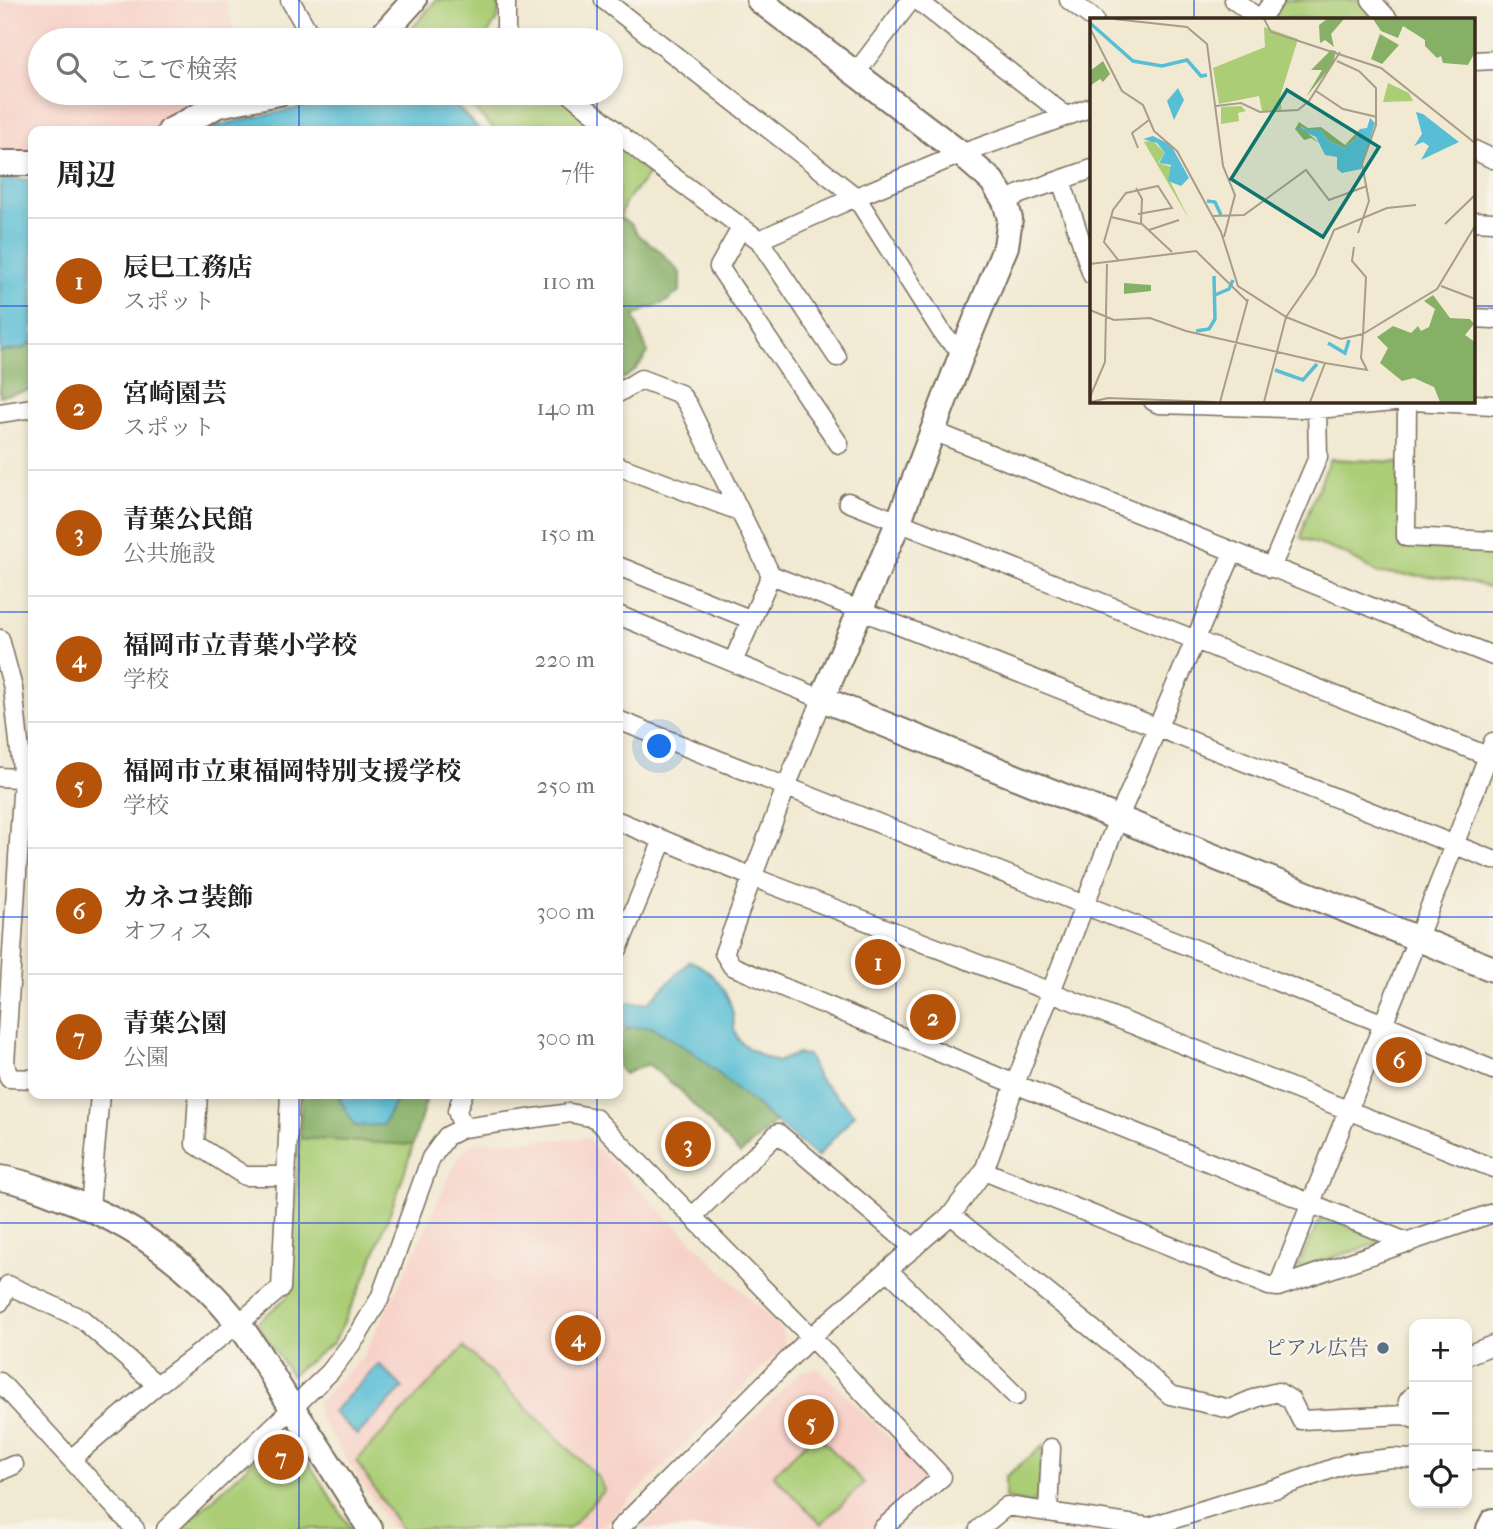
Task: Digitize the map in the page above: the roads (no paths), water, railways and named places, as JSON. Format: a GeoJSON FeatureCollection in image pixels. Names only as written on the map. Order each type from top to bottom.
{"type":"FeatureCollection","features":[{"type":"Feature","properties":{"kind":"street"},"geometry":{"type":"LineString","coordinates":[[290,0],[306,28]]}},
{"type":"Feature","properties":{"kind":"street"},"geometry":{"type":"LineString","coordinates":[[389,28],[414,0]]}},
{"type":"Feature","properties":{"kind":"street"},"geometry":{"type":"LineString","coordinates":[[506,0],[506,28]]}},
{"type":"Feature","properties":{"kind":"street"},"geometry":{"type":"LineString","coordinates":[[604,0],[856,197],[946,337],[963,351]]}},
{"type":"Feature","properties":{"kind":"street"},"geometry":{"type":"LineString","coordinates":[[759,0],[961,154],[992,181],[1005,201],[1010,219],[1006,246],[898,523],[786,787],[724,953],[732,966],[1409,1243]]}},
{"type":"Feature","properties":{"kind":"street"},"geometry":{"type":"LineString","coordinates":[[855,74],[911,0]]}},
{"type":"Feature","properties":{"kind":"street"},"geometry":{"type":"LineString","coordinates":[[917,0],[1066,116]]}},
{"type":"Feature","properties":{"kind":"street"},"geometry":{"type":"LineString","coordinates":[[1069,0],[1093,18]]}},
{"type":"Feature","properties":{"kind":"street"},"geometry":{"type":"LineString","coordinates":[[1234,0],[1258,18]]}},
{"type":"Feature","properties":{"kind":"street"},"geometry":{"type":"LineString","coordinates":[[1260,18],[1274,0]]}},
{"type":"Feature","properties":{"kind":"street"},"geometry":{"type":"LineString","coordinates":[[1371,0],[1387,18]]}},
{"type":"Feature","properties":{"kind":"street"},"geometry":{"type":"LineString","coordinates":[[179,126],[218,105]]}},
{"type":"Feature","properties":{"kind":"street"},"geometry":{"type":"LineString","coordinates":[[584,105],[610,126]]}},
{"type":"Feature","properties":{"kind":"street"},"geometry":{"type":"LineString","coordinates":[[759,240],[961,154],[1090,108]]}},
{"type":"Feature","properties":{"kind":"street"},"geometry":{"type":"LineString","coordinates":[[623,137],[759,240],[837,357]]}},
{"type":"Feature","properties":{"kind":"street"},"geometry":{"type":"LineString","coordinates":[[1476,151],[1493,159]]}},
{"type":"Feature","properties":{"kind":"street"},"geometry":{"type":"LineString","coordinates":[[0,163],[28,163]]}},
{"type":"Feature","properties":{"kind":"street"},"geometry":{"type":"LineString","coordinates":[[1005,201],[1090,170]]}},
{"type":"Feature","properties":{"kind":"street"},"geometry":{"type":"LineString","coordinates":[[1061,180],[1090,269]]}},
{"type":"Feature","properties":{"kind":"street"},"geometry":{"type":"LineString","coordinates":[[741,228],[719,267],[839,444]]}},
{"type":"Feature","properties":{"kind":"street"},"geometry":{"type":"LineString","coordinates":[[623,390],[641,379],[680,394],[688,405],[771,575],[1493,860]]}},
{"type":"Feature","properties":{"kind":"street"},"geometry":{"type":"LineString","coordinates":[[1155,402],[1317,409],[1397,402]]}},
{"type":"Feature","properties":{"kind":"street"},"geometry":{"type":"LineString","coordinates":[[1408,402],[1406,537],[1493,541]]}},
{"type":"Feature","properties":{"kind":"street"},"geometry":{"type":"LineString","coordinates":[[1429,402],[1493,405]]}},
{"type":"Feature","properties":{"kind":"street"},"geometry":{"type":"LineString","coordinates":[[0,413],[28,409]]}},
{"type":"Feature","properties":{"kind":"street"},"geometry":{"type":"LineString","coordinates":[[1271,568],[1318,457],[1317,409]]}},
{"type":"Feature","properties":{"kind":"street"},"geometry":{"type":"LineString","coordinates":[[933,431],[1493,656]]}},
{"type":"Feature","properties":{"kind":"street"},"geometry":{"type":"LineString","coordinates":[[623,468],[739,511]]}},
{"type":"Feature","properties":{"kind":"street"},"geometry":{"type":"LineString","coordinates":[[848,502],[1195,640],[1491,752],[1278,1287]]}},
{"type":"Feature","properties":{"kind":"street"},"geometry":{"type":"LineString","coordinates":[[620,1529],[811,1337],[951,1215],[984,1171],[1118,819],[1233,552]]}},
{"type":"Feature","properties":{"kind":"street"},"geometry":{"type":"LineString","coordinates":[[623,568],[752,620]]}},
{"type":"Feature","properties":{"kind":"street"},"geometry":{"type":"LineString","coordinates":[[733,662],[771,575]]}},
{"type":"Feature","properties":{"kind":"street"},"geometry":{"type":"LineString","coordinates":[[623,617],[1493,969]]}},
{"type":"Feature","properties":{"kind":"street"},"geometry":{"type":"LineString","coordinates":[[0,639],[13,688],[28,779],[5,1064],[9,1078],[28,1079]]}},
{"type":"Feature","properties":{"kind":"street"},"geometry":{"type":"LineString","coordinates":[[623,722],[1384,1024],[1493,1070]]}},
{"type":"Feature","properties":{"kind":"street"},"geometry":{"type":"LineString","coordinates":[[0,777],[28,779]]}},
{"type":"Feature","properties":{"kind":"street"},"geometry":{"type":"LineString","coordinates":[[623,823],[752,877],[1051,992],[1493,1168]]}},
{"type":"Feature","properties":{"kind":"street"},"geometry":{"type":"LineString","coordinates":[[623,937],[663,840]]}},
{"type":"Feature","properties":{"kind":"street"},"geometry":{"type":"LineString","coordinates":[[90,1207],[100,1099]]}},
{"type":"Feature","properties":{"kind":"street"},"geometry":{"type":"LineString","coordinates":[[198,1099],[195,1144],[245,1176],[286,1176]]}},
{"type":"Feature","properties":{"kind":"street"},"geometry":{"type":"LineString","coordinates":[[71,1459],[157,1385],[281,1289],[290,1099]]}},
{"type":"Feature","properties":{"kind":"street"},"geometry":{"type":"LineString","coordinates":[[461,1099],[457,1111],[463,1128]]}},
{"type":"Feature","properties":{"kind":"street"},"geometry":{"type":"LineString","coordinates":[[166,1529],[330,1372],[358,1335],[380,1298],[431,1158],[447,1136],[463,1128],[570,1112],[595,1118],[811,1337],[942,1477],[882,1529]]}},
{"type":"Feature","properties":{"kind":"street"},"geometry":{"type":"LineString","coordinates":[[692,1217],[778,1133],[914,1248]]}},
{"type":"Feature","properties":{"kind":"street"},"geometry":{"type":"LineString","coordinates":[[984,1171],[1269,1286],[1278,1287],[1493,1213]]}},
{"type":"Feature","properties":{"kind":"street"},"geometry":{"type":"LineString","coordinates":[[0,1178],[38,1188],[90,1207],[124,1225],[183,1265],[238,1324],[370,1529]]}},
{"type":"Feature","properties":{"kind":"street"},"geometry":{"type":"LineString","coordinates":[[951,1215],[1136,1364],[1170,1395],[1230,1409],[1278,1392],[1291,1399],[1301,1420],[1409,1417]]}},
{"type":"Feature","properties":{"kind":"street"},"geometry":{"type":"LineString","coordinates":[[888,1270],[1016,1396]]}},
{"type":"Feature","properties":{"kind":"street"},"geometry":{"type":"LineString","coordinates":[[0,1302],[9,1285],[82,1319],[157,1385]]}},
{"type":"Feature","properties":{"kind":"street"},"geometry":{"type":"LineString","coordinates":[[1472,1354],[1493,1345]]}},
{"type":"Feature","properties":{"kind":"street"},"geometry":{"type":"LineString","coordinates":[[0,1382],[135,1529]]}},
{"type":"Feature","properties":{"kind":"street"},"geometry":{"type":"LineString","coordinates":[[1048,1512],[1051,1448]]}},
{"type":"Feature","properties":{"kind":"street"},"geometry":{"type":"LineString","coordinates":[[979,1529],[1007,1506],[1149,1527],[1278,1488],[1348,1463],[1409,1459]]}},
{"type":"Feature","properties":{"kind":"street"},"geometry":{"type":"LineString","coordinates":[[1472,1460],[1493,1460]]}},
{"type":"Feature","properties":{"kind":"street"},"geometry":{"type":"LineString","coordinates":[[1489,1529],[1493,1521]]}},
{"type":"Feature","properties":{"kind":"water"},"geometry":{"type":"Polygon","coordinates":[[[312,105],[455,105],[476,126],[217,126],[312,105]]]}},
{"type":"Feature","properties":{"kind":"water"},"geometry":{"type":"Polygon","coordinates":[[[0,178],[28,180],[28,345],[25,348],[0,352],[0,178]]]}},
{"type":"Feature","properties":{"kind":"water"},"geometry":{"type":"Polygon","coordinates":[[[690,961],[698,965],[712,975],[728,998],[734,1028],[743,1044],[777,1062],[797,1054],[808,1055],[818,1078],[855,1114],[817,1157],[694,1053],[652,1027],[623,1027],[623,1003],[648,1003],[690,961]]]}},
{"type":"Feature","properties":{"kind":"water"},"geometry":{"type":"Polygon","coordinates":[[[340,1099],[396,1099],[383,1125],[355,1126],[340,1099]]]}},
{"type":"Feature","properties":{"kind":"water"},"geometry":{"type":"Polygon","coordinates":[[[379,1364],[403,1388],[357,1435],[333,1412],[379,1364]]]}},
{"type":"Feature","properties":{"kind":"place","name":"辰巳工務店"},"geometry":{"type":"Point","coordinates":[878,962]}},
{"type":"Feature","properties":{"kind":"place","name":"宮崎園芸"},"geometry":{"type":"Point","coordinates":[933,1017]}},
{"type":"Feature","properties":{"kind":"place","name":"カネコ装飾"},"geometry":{"type":"Point","coordinates":[1399,1060]}},
{"type":"Feature","properties":{"kind":"place","name":"青葉公民館"},"geometry":{"type":"Point","coordinates":[688,1144]}},
{"type":"Feature","properties":{"kind":"place","name":"福岡市立青葉小学校"},"geometry":{"type":"Point","coordinates":[578,1338]}},
{"type":"Feature","properties":{"kind":"place","name":"ピアル広告"},"geometry":{"type":"Point","coordinates":[1383,1348]}},
{"type":"Feature","properties":{"kind":"place","name":"福岡市立東福岡特別支援学校"},"geometry":{"type":"Point","coordinates":[811,1422]}},
{"type":"Feature","properties":{"kind":"place","name":"青葉公園"},"geometry":{"type":"Point","coordinates":[281,1457]}}]}
